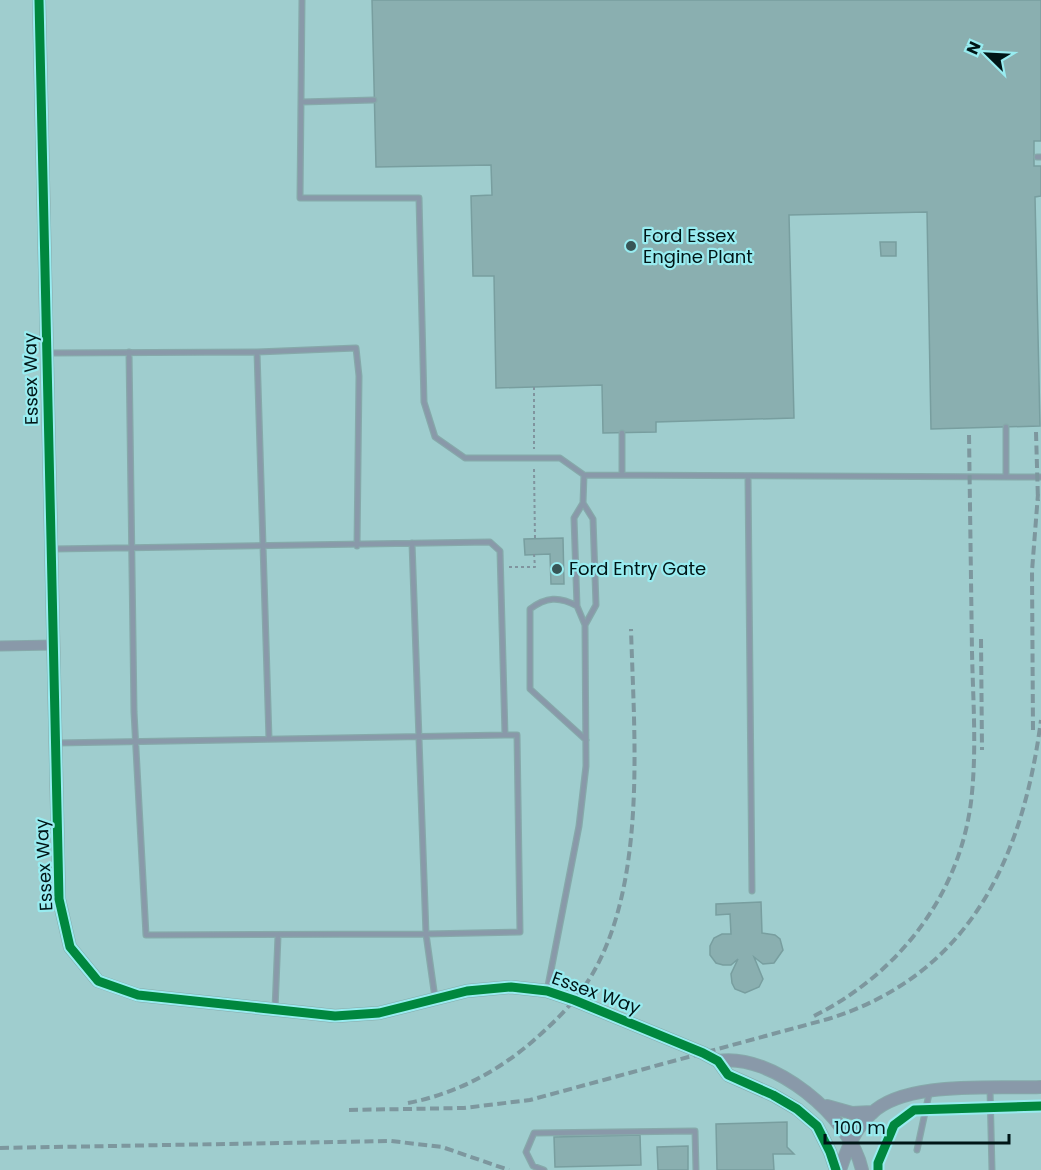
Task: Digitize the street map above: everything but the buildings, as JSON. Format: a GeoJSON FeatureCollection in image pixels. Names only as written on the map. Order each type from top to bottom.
{"type":"FeatureCollection","features":[{"type":"Feature","properties":{"kind":"street","name":"Essex Way"},"geometry":{"type":"LineString","coordinates":[[39,0],[59,899],[70,947],[98,981],[138,995],[335,1016],[368,1013],[487,988],[547,991],[718,1060],[736,1058],[784,1078],[818,1101],[836,1118],[859,1156],[862,1170]]}},
{"type":"Feature","properties":{"kind":"street"},"geometry":{"type":"LineString","coordinates":[[0,646],[54,645]]}},
{"type":"Feature","properties":{"kind":"street","name":"Essex Way"},"geometry":{"type":"LineString","coordinates":[[718,1060],[728,1075],[773,1095],[797,1109],[817,1126],[836,1170]]}},
{"type":"Feature","properties":{"kind":"street"},"geometry":{"type":"LineString","coordinates":[[840,1170],[850,1141],[872,1112],[899,1097],[929,1091],[1041,1087]]}},
{"type":"Feature","properties":{"kind":"street"},"geometry":{"type":"LineString","coordinates":[[818,1101],[834,1110],[852,1113],[872,1112]]}},
{"type":"Feature","properties":{"kind":"lane"},"geometry":{"type":"LineString","coordinates":[[302,0],[300,198],[419,198],[423,402],[435,436],[465,458],[560,458],[584,475],[1041,477]]}},
{"type":"Feature","properties":{"kind":"lane"},"geometry":{"type":"LineString","coordinates":[[301,102],[374,100]]}},
{"type":"Feature","properties":{"kind":"lane"},"geometry":{"type":"LineString","coordinates":[[47,353],[256,352],[356,348],[359,376],[357,546]]}},
{"type":"Feature","properties":{"kind":"lane"},"geometry":{"type":"LineString","coordinates":[[56,743],[136,742],[419,736],[517,735],[520,932],[278,936],[146,935],[136,742],[129,352]]}},
{"type":"Feature","properties":{"kind":"lane"},"geometry":{"type":"LineString","coordinates":[[256,352],[269,739]]}},
{"type":"Feature","properties":{"kind":"lane"},"geometry":{"type":"LineString","coordinates":[[1006,427],[1006,477]]}},
{"type":"Feature","properties":{"kind":"lane"},"geometry":{"type":"LineString","coordinates":[[622,433],[622,476]]}},
{"type":"Feature","properties":{"kind":"lane"},"geometry":{"type":"LineString","coordinates":[[547,991],[579,826],[586,766],[585,625],[578,606],[574,518],[583,503],[584,475]]}},
{"type":"Feature","properties":{"kind":"lane"},"geometry":{"type":"LineString","coordinates":[[748,476],[752,891]]}},
{"type":"Feature","properties":{"kind":"lane"},"geometry":{"type":"LineString","coordinates":[[583,503],[593,519],[596,605],[585,625]]}},
{"type":"Feature","properties":{"kind":"lane"},"geometry":{"type":"LineString","coordinates":[[52,549],[263,545],[357,546],[490,542],[500,551],[505,735]]}},
{"type":"Feature","properties":{"kind":"lane"},"geometry":{"type":"LineString","coordinates":[[412,543],[426,934],[435,999]]}},
{"type":"Feature","properties":{"kind":"lane"},"geometry":{"type":"LineString","coordinates":[[578,606],[554,598],[540,601],[530,609],[530,689],[586,740]]}},
{"type":"Feature","properties":{"kind":"lane"},"geometry":{"type":"LineString","coordinates":[[275,1009],[278,936]]}},
{"type":"Feature","properties":{"kind":"lane"},"geometry":{"type":"LineString","coordinates":[[990,1089],[992,1170]]}},
{"type":"Feature","properties":{"kind":"lane"},"geometry":{"type":"LineString","coordinates":[[917,1150],[929,1091]]}},
{"type":"Feature","properties":{"kind":"lane"},"geometry":{"type":"LineString","coordinates":[[544,1170],[533,1166],[526,1152],[534,1133],[695,1131],[696,1170]]}},
{"type":"Feature","properties":{"kind":"path"},"geometry":{"type":"LineString","coordinates":[[534,387],[534,449]]}},
{"type":"Feature","properties":{"kind":"path"},"geometry":{"type":"LineString","coordinates":[[534,469],[536,538]]}},
{"type":"Feature","properties":{"kind":"path"},"geometry":{"type":"LineString","coordinates":[[500,568],[535,567],[534,554]]}},
{"type":"Feature","properties":{"kind":"railway"},"geometry":{"type":"LineString","coordinates":[[1036,432],[1038,501]]}},
{"type":"Feature","properties":{"kind":"railway"},"geometry":{"type":"LineString","coordinates":[[814,1016],[844,999],[872,978],[897,955],[919,929],[938,900],[953,869],[964,836],[971,802],[974,745],[969,434]]}},
{"type":"Feature","properties":{"kind":"railway"},"geometry":{"type":"LineString","coordinates":[[1033,730],[1032,571],[1038,494]]}},
{"type":"Feature","properties":{"kind":"railway"},"geometry":{"type":"LineString","coordinates":[[408,1103],[459,1088],[505,1062],[558,1018],[581,992],[593,973],[610,936],[622,894],[630,851],[635,760],[631,629]]}},
{"type":"Feature","properties":{"kind":"railway"},"geometry":{"type":"LineString","coordinates":[[981,639],[982,750]]}},
{"type":"Feature","properties":{"kind":"railway"},"geometry":{"type":"LineString","coordinates":[[349,1110],[464,1108],[530,1100],[828,1019],[877,999],[919,973],[953,941],[981,905],[1003,864],[1020,819],[1033,771],[1041,720]]}},
{"type":"Feature","properties":{"kind":"railway"},"geometry":{"type":"LineString","coordinates":[[0,1148],[391,1141],[442,1147],[509,1170]]}},
{"type":"Feature","properties":{"kind":"cycle path"},"geometry":{"type":"LineString","coordinates":[[39,0],[59,899],[70,947],[98,981],[138,995],[335,1016],[379,1013],[467,991],[511,987],[547,991],[703,1053],[718,1061],[728,1075],[773,1095],[797,1109],[817,1126],[836,1170]]}},
{"type":"Feature","properties":{"kind":"cycle path"},"geometry":{"type":"LineString","coordinates":[[878,1170],[878,1163],[894,1125],[914,1110],[1041,1106]]}},
{"type":"Feature","properties":{"kind":"place","name":"Ford Essex Engine Plant"},"geometry":{"type":"Point","coordinates":[631,246]}},
{"type":"Feature","properties":{"kind":"place","name":"Ford Entry Gate"},"geometry":{"type":"Point","coordinates":[557,569]}}]}
